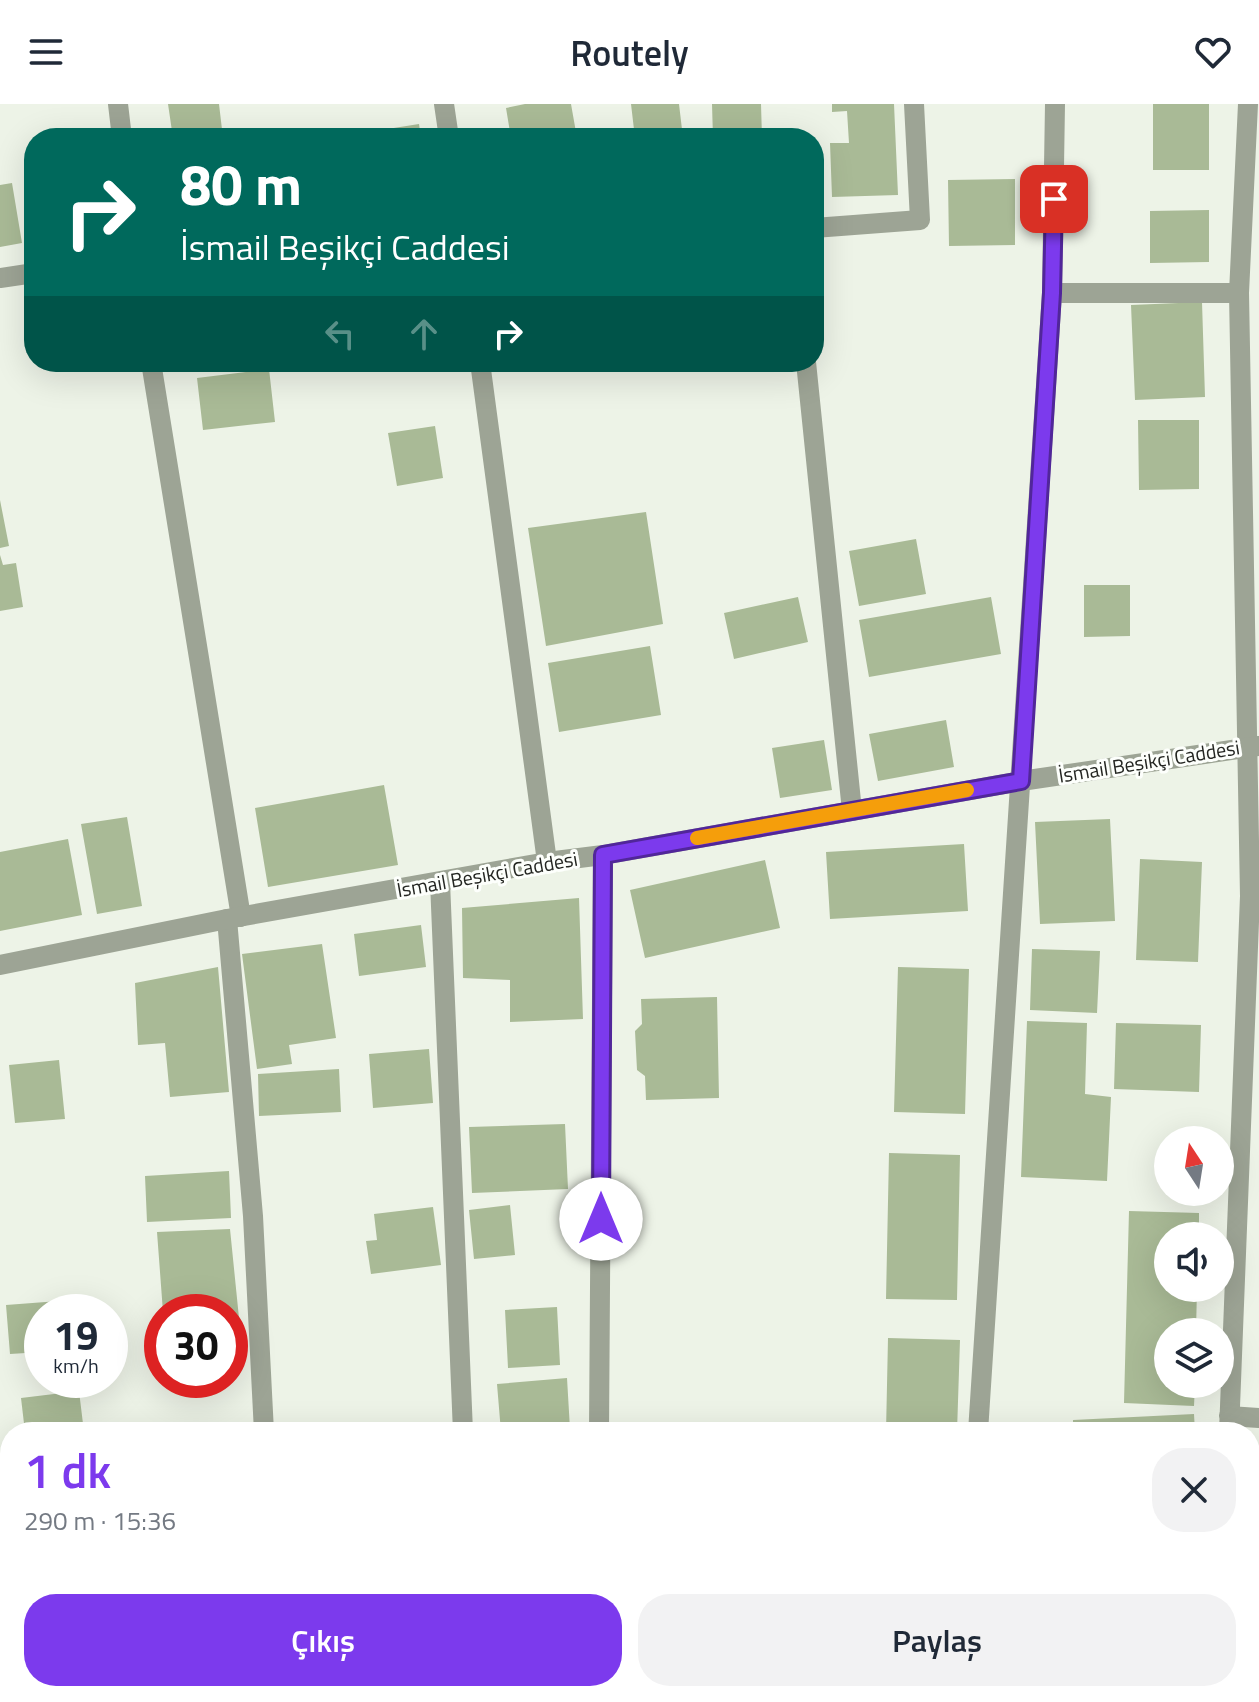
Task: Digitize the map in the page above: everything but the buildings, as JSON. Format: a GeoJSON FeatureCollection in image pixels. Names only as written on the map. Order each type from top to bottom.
{"type":"FeatureCollection","features":[{"type":"Feature","properties":{"kind":"street"},"geometry":{"type":"LineString","coordinates":[[118,104],[121,128]]}},
{"type":"Feature","properties":{"kind":"street"},"geometry":{"type":"LineString","coordinates":[[444,104],[448,128]]}},
{"type":"Feature","properties":{"kind":"street"},"geometry":{"type":"LineString","coordinates":[[824,227],[920,220],[914,104]]}},
{"type":"Feature","properties":{"kind":"street"},"geometry":{"type":"LineString","coordinates":[[979,1422],[1052,293],[1055,104]]}},
{"type":"Feature","properties":{"kind":"street"},"geometry":{"type":"LineString","coordinates":[[1229,1422],[1253,746],[1239,293],[1248,104]]}},
{"type":"Feature","properties":{"kind":"street"},"geometry":{"type":"LineString","coordinates":[[0,278],[24,274]]}},
{"type":"Feature","properties":{"kind":"street"},"geometry":{"type":"LineString","coordinates":[[1052,293],[1239,293]]}},
{"type":"Feature","properties":{"kind":"street"},"geometry":{"type":"LineString","coordinates":[[152,372],[234,918],[263,1422]]}},
{"type":"Feature","properties":{"kind":"street"},"geometry":{"type":"LineString","coordinates":[[481,372],[547,862]]}},
{"type":"Feature","properties":{"kind":"street"},"geometry":{"type":"LineString","coordinates":[[807,372],[852,811]]}},
{"type":"Feature","properties":{"kind":"street","name":"İsmail Beşikçi Caddesi"},"geometry":{"type":"LineString","coordinates":[[0,965],[234,918],[547,862],[603,855],[1021,781],[1253,746]]}},
{"type":"Feature","properties":{"kind":"street"},"geometry":{"type":"LineString","coordinates":[[599,1422],[603,855]]}},
{"type":"Feature","properties":{"kind":"street"},"geometry":{"type":"LineString","coordinates":[[440,882],[463,1422]]}},
{"type":"Feature","properties":{"kind":"street"},"geometry":{"type":"LineString","coordinates":[[1239,1422],[1259,1418]]}},
{"type":"Feature","properties":{"kind":"slow traffic"},"geometry":{"type":"LineString","coordinates":[[697,838],[967,790]]}},
{"type":"Feature","properties":{"kind":"route"},"geometry":{"type":"LineString","coordinates":[[601,1219],[603,855],[1021,781],[1052,293],[1054,199]]}}]}
